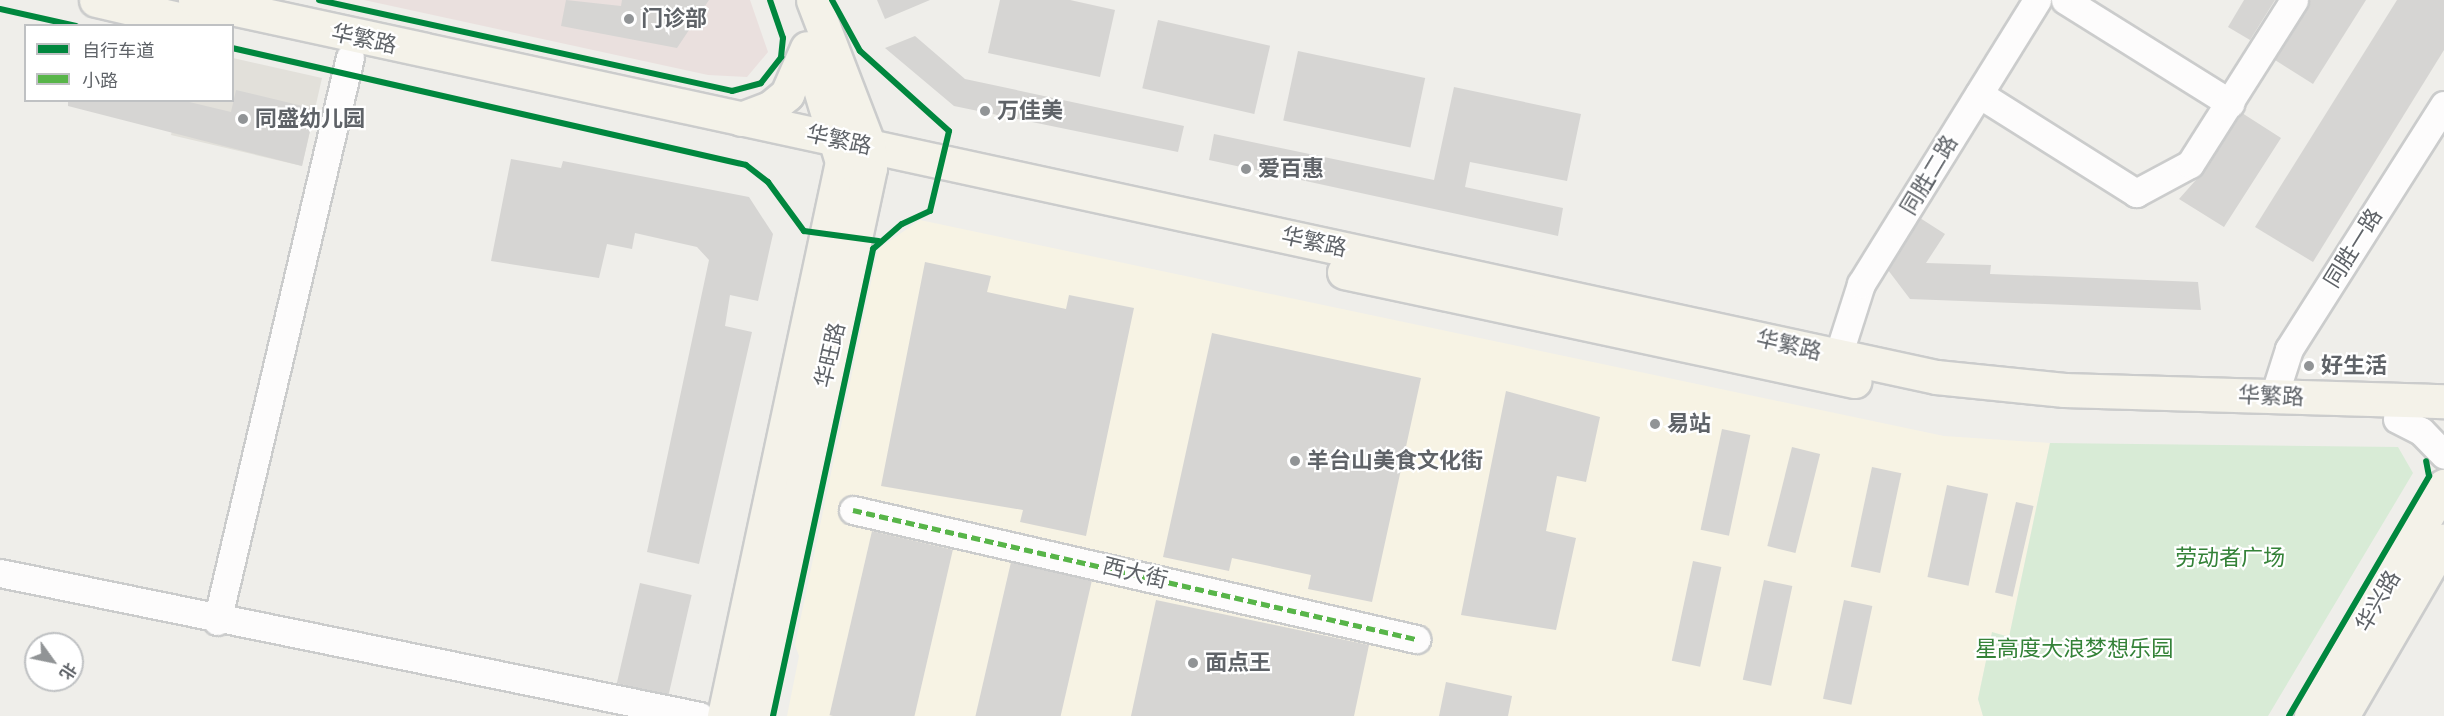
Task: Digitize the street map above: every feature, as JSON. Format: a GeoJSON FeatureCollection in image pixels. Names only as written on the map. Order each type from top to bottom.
{"type":"FeatureCollection","features":[{"type":"Feature","properties":{"kind":"main road"},"geometry":{"type":"LineString","coordinates":[[96,0],[200,24]]}},
{"type":"Feature","properties":{"kind":"main road","name":"华繁路"},"geometry":{"type":"LineString","coordinates":[[195,0],[741,119],[855,154],[1933,397],[2063,411],[2444,422]]}},
{"type":"Feature","properties":{"kind":"main road"},"geometry":{"type":"LineString","coordinates":[[790,0],[807,48],[855,154]]}},
{"type":"Feature","properties":{"kind":"main road"},"geometry":{"type":"LineString","coordinates":[[813,0],[855,154]]}},
{"type":"Feature","properties":{"kind":"main road","name":"华繁路"},"geometry":{"type":"LineString","coordinates":[[234,31],[350,57],[855,154],[1838,356],[2015,387],[2444,401]]}},
{"type":"Feature","properties":{"kind":"main road"},"geometry":{"type":"LineString","coordinates":[[741,119],[770,108],[788,94],[807,48]]}},
{"type":"Feature","properties":{"kind":"main road","name":"华旺路"},"geometry":{"type":"LineString","coordinates":[[724,716],[855,154]]}},
{"type":"Feature","properties":{"kind":"main road","name":"华旺路"},"geometry":{"type":"LineString","coordinates":[[753,716],[855,154]]}},
{"type":"Feature","properties":{"kind":"main road","name":"华兴路"},"geometry":{"type":"LineString","coordinates":[[2311,716],[2444,486]]}},
{"type":"Feature","properties":{"kind":"main road","name":"华兴路"},"geometry":{"type":"LineString","coordinates":[[2342,716],[2444,541]]}},
{"type":"Feature","properties":{"kind":"street","name":"同胜二路"},"geometry":{"type":"LineString","coordinates":[[1838,356],[1861,284],[2037,0]]}},
{"type":"Feature","properties":{"kind":"street"},"geometry":{"type":"LineString","coordinates":[[2065,0],[2230,103]]}},
{"type":"Feature","properties":{"kind":"street"},"geometry":{"type":"LineString","coordinates":[[1978,94],[2136,194],[2190,164],[2294,0]]}},
{"type":"Feature","properties":{"kind":"street"},"geometry":{"type":"LineString","coordinates":[[217,621],[350,57]]}},
{"type":"Feature","properties":{"kind":"street","name":"同胜一路"},"geometry":{"type":"LineString","coordinates":[[2274,396],[2289,349],[2444,105]]}},
{"type":"Feature","properties":{"kind":"street"},"geometry":{"type":"LineString","coordinates":[[2397,419],[2421,431],[2444,455]]}},
{"type":"Feature","properties":{"kind":"street","name":"西大街"},"geometry":{"type":"LineString","coordinates":[[853,510],[1416,639]]}},
{"type":"Feature","properties":{"kind":"street"},"geometry":{"type":"LineString","coordinates":[[0,573],[217,621],[700,716]]}},
{"type":"Feature","properties":{"kind":"shaded area"},"geometry":{"type":"Polygon","coordinates":[[[364,0],[750,0],[768,52],[747,77],[708,75],[364,0]]]}},
{"type":"Feature","properties":{"kind":"shaded area","name":"同盛幼儿园"},"geometry":{"type":"Polygon","coordinates":[[[234,58],[322,78],[302,166],[171,135],[179,102],[234,102],[234,58]]]}},
{"type":"Feature","properties":{"kind":"shaded area"},"geometry":{"type":"Polygon","coordinates":[[[920,220],[1944,436],[2050,443],[2009,637],[1992,633],[1978,699],[1983,716],[787,716],[799,656],[795,645],[878,249],[920,220]]]}},
{"type":"Feature","properties":{"kind":"green space","name":"劳动者广场"},"geometry":{"type":"Polygon","coordinates":[[[2050,443],[2398,447],[2413,473],[2268,716],[1983,716],[1978,699],[1992,632],[2009,637],[2050,443]]]}},
{"type":"Feature","properties":{"kind":"building","name":"门诊部"},"geometry":{"type":"Polygon","coordinates":[[[566,0],[621,6],[622,0],[709,0],[677,48],[561,26],[566,0]]]}},
{"type":"Feature","properties":{"kind":"building"},"geometry":{"type":"Polygon","coordinates":[[[877,0],[930,0],[885,19],[877,0]]]}},
{"type":"Feature","properties":{"kind":"building"},"geometry":{"type":"Polygon","coordinates":[[[1000,0],[1070,0],[1115,10],[1100,77],[988,53],[1000,0]]]}},
{"type":"Feature","properties":{"kind":"building"},"geometry":{"type":"Polygon","coordinates":[[[2244,0],[2275,0],[2250,40],[2228,27],[2244,0]]]}},
{"type":"Feature","properties":{"kind":"building"},"geometry":{"type":"Polygon","coordinates":[[[2310,0],[2366,0],[2313,84],[2275,60],[2310,0]]]}},
{"type":"Feature","properties":{"kind":"building"},"geometry":{"type":"Polygon","coordinates":[[[2397,0],[2444,0],[2444,50],[2313,262],[2255,227],[2397,0]]]}},
{"type":"Feature","properties":{"kind":"building"},"geometry":{"type":"Polygon","coordinates":[[[1158,20],[1270,46],[1254,114],[1142,88],[1158,20]]]}},
{"type":"Feature","properties":{"kind":"building"},"geometry":{"type":"Polygon","coordinates":[[[915,36],[965,79],[1184,126],[1178,152],[954,106],[885,48],[915,36]]]}},
{"type":"Feature","properties":{"kind":"building"},"geometry":{"type":"Polygon","coordinates":[[[1298,51],[1425,78],[1410,147],[1283,120],[1298,51]]]}},
{"type":"Feature","properties":{"kind":"building"},"geometry":{"type":"Polygon","coordinates":[[[1454,87],[1581,114],[1567,181],[1470,162],[1465,187],[1563,208],[1558,236],[1209,160],[1214,134],[1434,180],[1454,87]]]}},
{"type":"Feature","properties":{"kind":"building","name":"同盛幼儿园"},"geometry":{"type":"Polygon","coordinates":[[[236,90],[315,109],[302,166],[68,106],[68,102],[189,102],[231,112],[236,90]]]}},
{"type":"Feature","properties":{"kind":"building"},"geometry":{"type":"Polygon","coordinates":[[[2242,113],[2281,138],[2224,227],[2179,199],[2203,172],[2242,113]]]}},
{"type":"Feature","properties":{"kind":"building"},"geometry":{"type":"Polygon","coordinates":[[[511,159],[561,168],[563,161],[749,197],[773,234],[758,301],[730,295],[725,326],[752,332],[699,564],[647,552],[709,260],[697,247],[635,233],[632,249],[607,244],[599,278],[491,261],[511,159]]]}},
{"type":"Feature","properties":{"kind":"building"},"geometry":{"type":"Polygon","coordinates":[[[1920,218],[1945,234],[1926,263],[1991,265],[1990,274],[2198,282],[2201,310],[1910,299],[1888,270],[1920,218]]]}},
{"type":"Feature","properties":{"kind":"building"},"geometry":{"type":"Polygon","coordinates":[[[925,262],[991,276],[987,292],[1066,309],[1069,295],[1134,308],[1086,536],[1020,522],[1023,510],[881,486],[925,262]]]}},
{"type":"Feature","properties":{"kind":"building"},"geometry":{"type":"Polygon","coordinates":[[[1212,333],[1421,378],[1372,602],[1308,589],[1311,575],[1232,558],[1229,571],[1163,557],[1212,333]]]}},
{"type":"Feature","properties":{"kind":"building"},"geometry":{"type":"Polygon","coordinates":[[[1506,391],[1600,417],[1586,482],[1557,476],[1546,531],[1576,538],[1556,630],[1461,615],[1506,391]]]}},
{"type":"Feature","properties":{"kind":"building"},"geometry":{"type":"Polygon","coordinates":[[[1722,429],[1750,435],[1729,536],[1701,530],[1722,429]]]}},
{"type":"Feature","properties":{"kind":"building"},"geometry":{"type":"Polygon","coordinates":[[[1792,447],[1820,454],[1795,553],[1767,546],[1792,447]]]}},
{"type":"Feature","properties":{"kind":"building"},"geometry":{"type":"Polygon","coordinates":[[[1872,467],[1901,473],[1880,573],[1851,567],[1872,467]]]}},
{"type":"Feature","properties":{"kind":"building"},"geometry":{"type":"Polygon","coordinates":[[[1947,485],[1988,494],[1969,586],[1927,577],[1947,485]]]}},
{"type":"Feature","properties":{"kind":"building"},"geometry":{"type":"Polygon","coordinates":[[[2016,502],[2034,506],[2013,597],[1995,593],[2016,502]]]}},
{"type":"Feature","properties":{"kind":"building"},"geometry":{"type":"Polygon","coordinates":[[[872,531],[953,550],[914,716],[829,715],[872,531]]]}},
{"type":"Feature","properties":{"kind":"building"},"geometry":{"type":"Polygon","coordinates":[[[1693,561],[1721,567],[1700,667],[1672,661],[1693,561]]]}},
{"type":"Feature","properties":{"kind":"building"},"geometry":{"type":"Polygon","coordinates":[[[1011,562],[1092,581],[1061,716],[975,716],[1011,562]]]}},
{"type":"Feature","properties":{"kind":"building"},"geometry":{"type":"Polygon","coordinates":[[[1764,580],[1792,586],[1771,686],[1743,680],[1764,580]]]}},
{"type":"Feature","properties":{"kind":"building"},"geometry":{"type":"Polygon","coordinates":[[[640,583],[692,595],[668,695],[617,683],[640,583]]]}},
{"type":"Feature","properties":{"kind":"building"},"geometry":{"type":"Polygon","coordinates":[[[1156,600],[1369,645],[1354,716],[1131,716],[1156,600]]]}},
{"type":"Feature","properties":{"kind":"building"},"geometry":{"type":"Polygon","coordinates":[[[1844,600],[1872,606],[1851,705],[1823,699],[1844,600]]]}},
{"type":"Feature","properties":{"kind":"building"},"geometry":{"type":"Polygon","coordinates":[[[1446,682],[1512,696],[1508,716],[1439,716],[1446,682]]]}},
{"type":"Feature","properties":{"kind":"marked path"},"geometry":{"type":"LineString","coordinates":[[853,510],[1416,639]]}},
{"type":"Feature","properties":{"kind":"cycle path"},"geometry":{"type":"LineString","coordinates":[[319,0],[732,91],[761,83],[781,57],[783,38],[770,0]]}},
{"type":"Feature","properties":{"kind":"cycle path"},"geometry":{"type":"LineString","coordinates":[[773,716],[873,249],[902,224],[930,211],[949,131],[860,51],[832,0]]}},
{"type":"Feature","properties":{"kind":"cycle path"},"geometry":{"type":"LineString","coordinates":[[0,9],[67,24]]}},
{"type":"Feature","properties":{"kind":"cycle path"},"geometry":{"type":"LineString","coordinates":[[234,48],[746,165],[768,182],[804,231],[878,241]]}},
{"type":"Feature","properties":{"kind":"cycle path"},"geometry":{"type":"LineString","coordinates":[[2289,716],[2429,476],[2426,461]]}},
{"type":"Feature","properties":{"kind":"place","name":"门诊部"},"geometry":{"type":"Point","coordinates":[629,19]}},
{"type":"Feature","properties":{"kind":"place","name":"万佳美"},"geometry":{"type":"Point","coordinates":[985,111]}},
{"type":"Feature","properties":{"kind":"place","name":"同盛幼儿园"},"geometry":{"type":"Point","coordinates":[243,119]}},
{"type":"Feature","properties":{"kind":"place","name":"爱百惠"},"geometry":{"type":"Point","coordinates":[1246,169]}},
{"type":"Feature","properties":{"kind":"place","name":"好生活"},"geometry":{"type":"Point","coordinates":[2309,366]}},
{"type":"Feature","properties":{"kind":"place","name":"易站"},"geometry":{"type":"Point","coordinates":[1655,424]}},
{"type":"Feature","properties":{"kind":"place","name":"羊台山美食文化街"},"geometry":{"type":"Point","coordinates":[1295,461]}},
{"type":"Feature","properties":{"kind":"place","name":"面点王"},"geometry":{"type":"Point","coordinates":[1193,663]}},
{"type":"Feature","properties":{"kind":"park label","name":"星高度大浪梦想乐园"},"geometry":{"type":"Point","coordinates":[2074,649]}}]}
